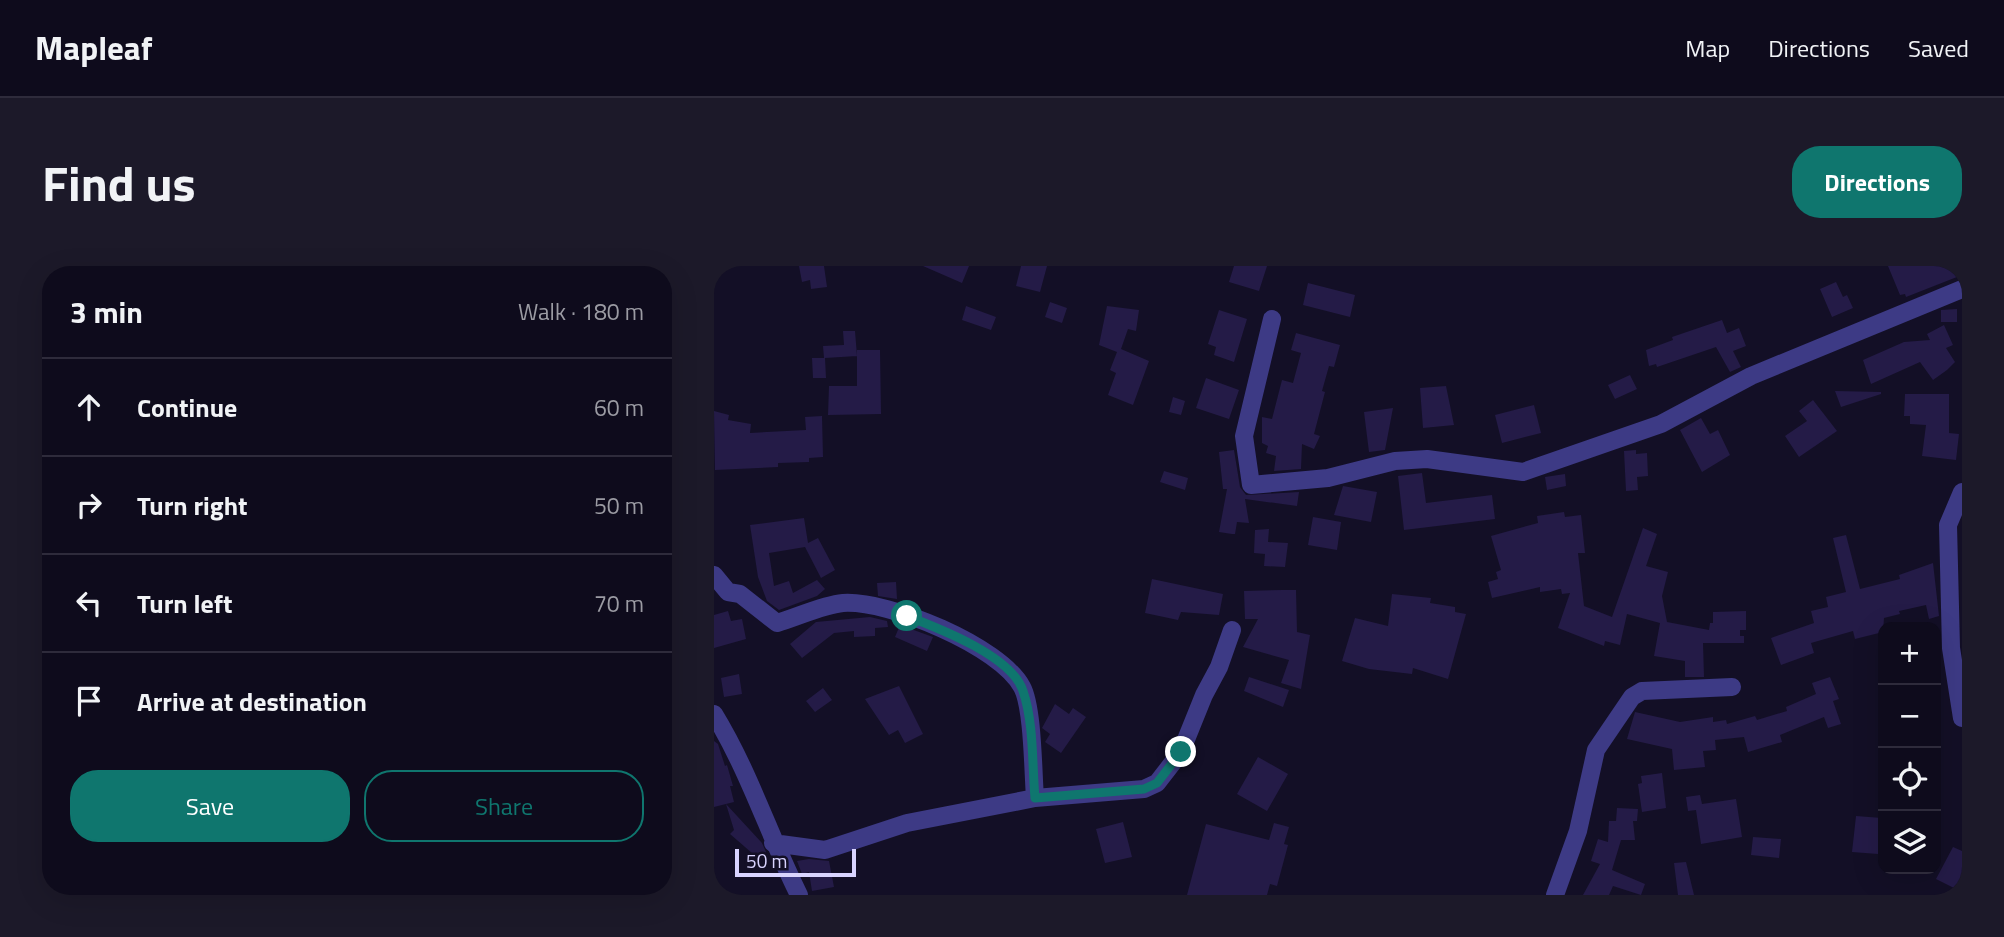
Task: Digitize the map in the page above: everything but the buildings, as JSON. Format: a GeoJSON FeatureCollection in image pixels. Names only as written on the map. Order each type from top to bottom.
{"type":"FeatureCollection","features":[{"type":"Feature","properties":{"kind":"street"},"geometry":{"type":"LineString","coordinates":[[1272,319],[1244,436],[1251,485],[1328,478],[1395,461],[1427,459],[1523,472],[1661,424],[1751,376],[1962,289],[1962,300]]}},
{"type":"Feature","properties":{"kind":"street"},"geometry":{"type":"LineString","coordinates":[[1961,710],[1951,648],[1948,525],[1962,492]]}},
{"type":"Feature","properties":{"kind":"street"},"geometry":{"type":"LineString","coordinates":[[714,575],[729,592],[740,594],[777,623],[844,603],[862,605],[885,609],[932,626],[993,658],[1023,688],[1035,798]]}},
{"type":"Feature","properties":{"kind":"street"},"geometry":{"type":"LineString","coordinates":[[773,843],[825,850],[907,823],[1035,798],[1144,789],[1157,783],[1181,752],[1204,695],[1219,667],[1232,630]]}},
{"type":"Feature","properties":{"kind":"street"},"geometry":{"type":"LineString","coordinates":[[1555,895],[1578,831],[1596,750],[1632,697],[1642,691],[1732,687]]}},
{"type":"Feature","properties":{"kind":"street"},"geometry":{"type":"LineString","coordinates":[[714,714],[731,741],[773,843],[799,895]]}},
{"type":"Feature","properties":{"kind":"route"},"geometry":{"type":"LineString","coordinates":[[907,616],[962,640],[993,658],[1023,688],[1035,798],[1144,789],[1157,783],[1181,752]]}}]}
